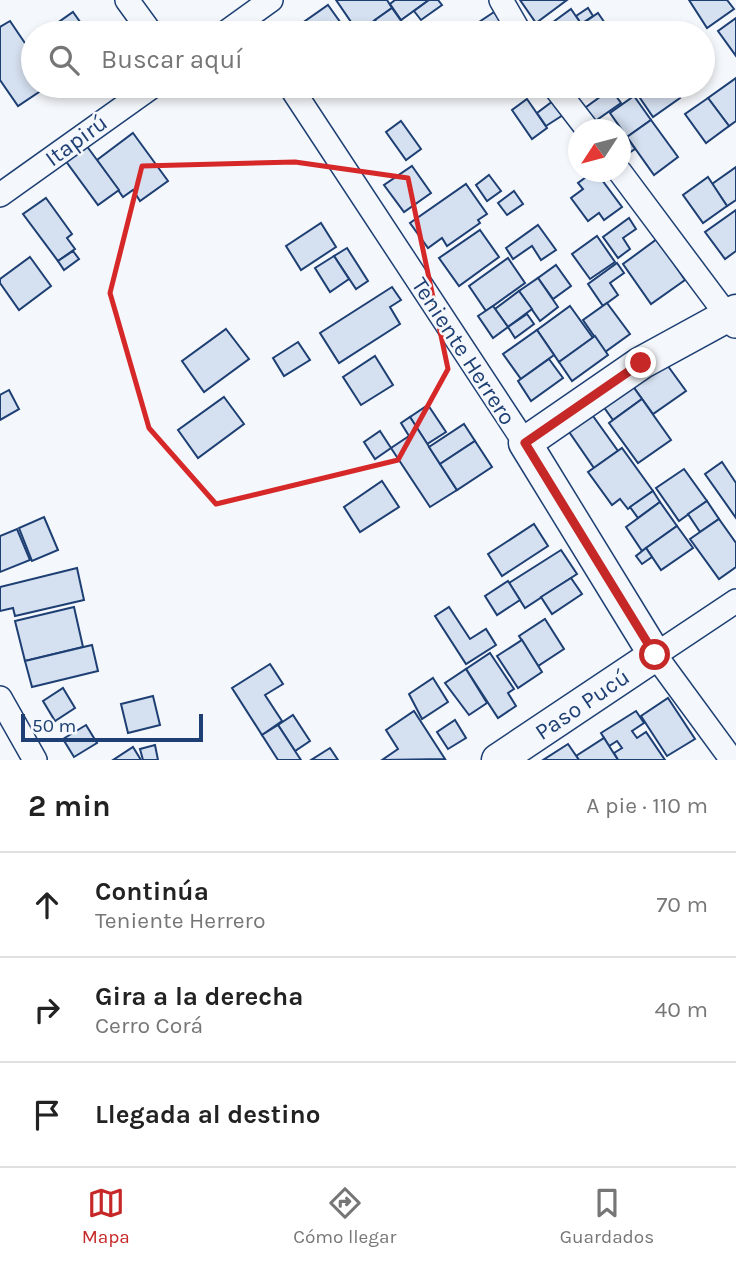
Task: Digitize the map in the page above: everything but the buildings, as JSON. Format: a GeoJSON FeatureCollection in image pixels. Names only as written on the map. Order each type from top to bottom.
{"type":"FeatureCollection","features":[{"type":"Feature","properties":{"kind":"main road"},"geometry":{"type":"LineString","coordinates":[[525,443],[641,363],[734,318]]}},
{"type":"Feature","properties":{"kind":"main road","name":"Teniente Herrero"},"geometry":{"type":"LineString","coordinates":[[525,443],[655,655]]}},
{"type":"Feature","properties":{"kind":"main road","name":"Paso Pucú"},"geometry":{"type":"LineString","coordinates":[[498,760],[655,655]]}},
{"type":"Feature","properties":{"kind":"street"},"geometry":{"type":"LineString","coordinates":[[127,0],[142,21]]}},
{"type":"Feature","properties":{"kind":"street"},"geometry":{"type":"LineString","coordinates":[[255,21],[271,0]]}},
{"type":"Feature","properties":{"kind":"street"},"geometry":{"type":"LineString","coordinates":[[501,0],[513,21]]}},
{"type":"Feature","properties":{"kind":"street","name":"Itapirú"},"geometry":{"type":"LineString","coordinates":[[0,195],[136,98]]}},
{"type":"Feature","properties":{"kind":"street","name":"Teniente Herrero"},"geometry":{"type":"LineString","coordinates":[[298,98],[525,443]]}},
{"type":"Feature","properties":{"kind":"street"},"geometry":{"type":"LineString","coordinates":[[563,98],[579,119]]}},
{"type":"Feature","properties":{"kind":"street"},"geometry":{"type":"LineString","coordinates":[[628,182],[734,318]]}},
{"type":"Feature","properties":{"kind":"street","name":"Paso Pucú"},"geometry":{"type":"LineString","coordinates":[[655,655],[736,601]]}},
{"type":"Feature","properties":{"kind":"street"},"geometry":{"type":"LineString","coordinates":[[655,655],[733,760]]}},
{"type":"Feature","properties":{"kind":"street"},"geometry":{"type":"LineString","coordinates":[[2,708],[35,760]]}},
{"type":"Feature","properties":{"kind":"highlighted area"},"geometry":{"type":"Polygon","coordinates":[[[295,162],[408,178],[448,369],[398,460],[216,504],[149,428],[110,293],[142,166],[295,162]]]}},
{"type":"Feature","properties":{"kind":"route"},"geometry":{"type":"LineString","coordinates":[[641,363],[525,443],[655,655]]}}]}
